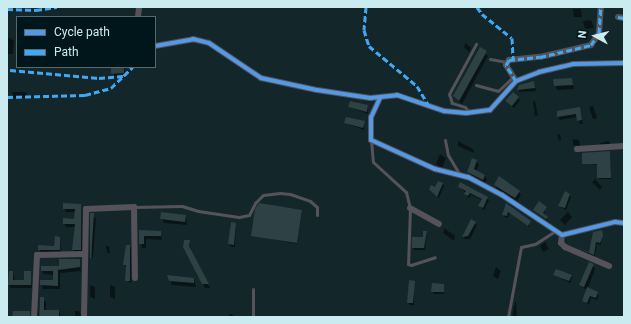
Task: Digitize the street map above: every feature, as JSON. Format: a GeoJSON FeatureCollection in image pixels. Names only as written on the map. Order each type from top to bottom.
{"type":"FeatureCollection","features":[{"type":"Feature","properties":{"kind":"street"},"geometry":{"type":"LineString","coordinates":[[515,79],[507,62],[513,58],[540,57],[591,45],[599,33],[601,7]]}},
{"type":"Feature","properties":{"kind":"street"},"geometry":{"type":"LineString","coordinates":[[156,46],[193,39],[209,43],[261,78],[317,90],[380,98],[397,95],[444,111],[470,113],[490,110],[515,79],[573,64],[624,63]]}},
{"type":"Feature","properties":{"kind":"street"},"geometry":{"type":"LineString","coordinates":[[380,98],[371,117],[371,140],[435,169],[459,173],[502,195],[562,235],[615,222],[624,223]]}},
{"type":"Feature","properties":{"kind":"street"},"geometry":{"type":"LineString","coordinates":[[577,149],[624,146]]}},
{"type":"Feature","properties":{"kind":"street"},"geometry":{"type":"LineString","coordinates":[[84,317],[86,209],[134,207],[134,278]]}},
{"type":"Feature","properties":{"kind":"street"},"geometry":{"type":"LineString","coordinates":[[410,208],[439,224]]}},
{"type":"Feature","properties":{"kind":"street"},"geometry":{"type":"LineString","coordinates":[[562,235],[561,243],[565,247],[609,266]]}},
{"type":"Feature","properties":{"kind":"street"},"geometry":{"type":"LineString","coordinates":[[34,317],[36,254],[84,254]]}},
{"type":"Feature","properties":{"kind":"lane"},"geometry":{"type":"LineString","coordinates":[[470,113],[465,107],[452,103],[449,94],[476,44]]}},
{"type":"Feature","properties":{"kind":"lane"},"geometry":{"type":"LineString","coordinates":[[490,59],[507,62]]}},
{"type":"Feature","properties":{"kind":"lane"},"geometry":{"type":"LineString","coordinates":[[476,85],[498,91],[515,79]]}},
{"type":"Feature","properties":{"kind":"lane"},"geometry":{"type":"LineString","coordinates":[[371,140],[373,162],[406,192],[410,208],[408,264],[411,265],[435,257]]}},
{"type":"Feature","properties":{"kind":"lane"},"geometry":{"type":"LineString","coordinates":[[445,140],[448,155],[459,173]]}},
{"type":"Feature","properties":{"kind":"lane"},"geometry":{"type":"LineString","coordinates":[[134,207],[182,206],[198,211],[239,217],[249,215],[255,203],[263,195],[280,193],[290,194],[310,201],[317,206],[317,216]]}},
{"type":"Feature","properties":{"kind":"lane"},"geometry":{"type":"LineString","coordinates":[[508,317],[521,247],[535,244],[555,231]]}},
{"type":"Feature","properties":{"kind":"lane"},"geometry":{"type":"LineString","coordinates":[[253,289],[253,317]]}},
{"type":"Feature","properties":{"kind":"building"},"geometry":{"type":"Polygon","coordinates":[[[480,47],[487,51],[459,101],[453,96],[480,47]]]}},
{"type":"Feature","properties":{"kind":"building"},"geometry":{"type":"Polygon","coordinates":[[[111,68],[124,68],[124,73],[111,74],[111,68]]]}},
{"type":"Feature","properties":{"kind":"building"},"geometry":{"type":"Polygon","coordinates":[[[572,78],[573,85],[554,86],[553,79],[572,78]]]}},
{"type":"Feature","properties":{"kind":"building"},"geometry":{"type":"Polygon","coordinates":[[[534,81],[535,88],[517,90],[519,85],[534,81]]]}},
{"type":"Feature","properties":{"kind":"building"},"geometry":{"type":"Polygon","coordinates":[[[513,92],[519,97],[512,106],[505,101],[513,92]]]}},
{"type":"Feature","properties":{"kind":"building"},"geometry":{"type":"Polygon","coordinates":[[[350,101],[368,105],[367,112],[348,107],[350,101]]]}},
{"type":"Feature","properties":{"kind":"building"},"geometry":{"type":"Polygon","coordinates":[[[580,107],[582,120],[577,121],[576,114],[557,117],[557,111],[580,107]]]}},
{"type":"Feature","properties":{"kind":"building"},"geometry":{"type":"Polygon","coordinates":[[[346,117],[365,121],[363,128],[344,123],[346,117]]]}},
{"type":"Feature","properties":{"kind":"building"},"geometry":{"type":"Polygon","coordinates":[[[610,151],[611,178],[597,178],[597,164],[582,164],[582,153],[610,151]]]}},
{"type":"Feature","properties":{"kind":"building"},"geometry":{"type":"Polygon","coordinates":[[[472,158],[477,160],[474,169],[485,175],[483,180],[467,172],[472,158]]]}},
{"type":"Feature","properties":{"kind":"building"},"geometry":{"type":"Polygon","coordinates":[[[499,176],[520,191],[515,198],[494,185],[499,176]]]}},
{"type":"Feature","properties":{"kind":"building"},"geometry":{"type":"Polygon","coordinates":[[[438,181],[443,183],[437,197],[429,189],[431,185],[435,187],[438,181]]]}},
{"type":"Feature","properties":{"kind":"building"},"geometry":{"type":"Polygon","coordinates":[[[460,182],[488,197],[483,208],[478,206],[482,199],[470,193],[468,196],[464,194],[466,191],[458,187],[460,182]]]}},
{"type":"Feature","properties":{"kind":"building"},"geometry":{"type":"Polygon","coordinates":[[[565,191],[570,194],[565,208],[558,206],[565,191]]]}},
{"type":"Feature","properties":{"kind":"building"},"geometry":{"type":"Polygon","coordinates":[[[539,201],[547,207],[543,213],[548,217],[546,219],[533,210],[539,201]]]}},
{"type":"Feature","properties":{"kind":"building"},"geometry":{"type":"Polygon","coordinates":[[[63,203],[81,204],[81,250],[72,250],[75,224],[63,224],[63,218],[74,219],[75,209],[63,209],[63,203]]]}},
{"type":"Feature","properties":{"kind":"building"},"geometry":{"type":"Polygon","coordinates":[[[259,203],[302,210],[297,243],[251,236],[255,209],[259,203]]]}},
{"type":"Feature","properties":{"kind":"building"},"geometry":{"type":"Polygon","coordinates":[[[506,203],[531,221],[528,226],[508,212],[507,216],[502,215],[506,203]]]}},
{"type":"Feature","properties":{"kind":"building"},"geometry":{"type":"Polygon","coordinates":[[[161,212],[186,215],[185,222],[160,219],[161,212]]]}},
{"type":"Feature","properties":{"kind":"building"},"geometry":{"type":"Polygon","coordinates":[[[90,213],[94,213],[91,258],[90,258],[90,213]]]}},
{"type":"Feature","properties":{"kind":"building"},"geometry":{"type":"Polygon","coordinates":[[[471,219],[476,222],[468,236],[462,237],[471,219]]]}},
{"type":"Feature","properties":{"kind":"building"},"geometry":{"type":"Polygon","coordinates":[[[231,222],[236,223],[234,245],[228,244],[231,222]]]}},
{"type":"Feature","properties":{"kind":"building"},"geometry":{"type":"Polygon","coordinates":[[[139,230],[161,231],[161,236],[144,236],[144,244],[139,244],[139,230]]]}},
{"type":"Feature","properties":{"kind":"building"},"geometry":{"type":"Polygon","coordinates":[[[602,230],[603,236],[600,243],[596,242],[594,255],[574,246],[589,252],[593,232],[602,230]]]}},
{"type":"Feature","properties":{"kind":"building"},"geometry":{"type":"Polygon","coordinates":[[[423,231],[427,231],[424,248],[412,248],[412,237],[423,237],[423,231]]]}},
{"type":"Feature","properties":{"kind":"building"},"geometry":{"type":"Polygon","coordinates":[[[55,236],[60,237],[60,250],[38,250],[38,245],[54,246],[55,236]]]}},
{"type":"Feature","properties":{"kind":"building"},"geometry":{"type":"Polygon","coordinates":[[[184,240],[190,240],[189,246],[209,284],[202,284],[183,247],[184,240]]]}},
{"type":"Feature","properties":{"kind":"building"},"geometry":{"type":"Polygon","coordinates":[[[126,245],[130,245],[130,281],[125,281],[126,265],[123,265],[126,245]]]}},
{"type":"Feature","properties":{"kind":"building"},"geometry":{"type":"Polygon","coordinates":[[[59,259],[80,259],[80,267],[58,270],[58,286],[40,285],[40,280],[53,280],[53,271],[41,271],[41,266],[59,266],[59,259]]]}},
{"type":"Feature","properties":{"kind":"building"},"geometry":{"type":"Polygon","coordinates":[[[589,262],[594,264],[584,287],[579,285],[589,262]]]}},
{"type":"Feature","properties":{"kind":"building"},"geometry":{"type":"Polygon","coordinates":[[[556,269],[572,275],[569,281],[553,275],[556,269]]]}},
{"type":"Feature","properties":{"kind":"building"},"geometry":{"type":"Polygon","coordinates":[[[9,271],[13,271],[13,280],[24,280],[24,271],[31,271],[31,285],[8,285],[9,271]]]}},
{"type":"Feature","properties":{"kind":"building"},"geometry":{"type":"Polygon","coordinates":[[[167,275],[194,278],[194,283],[169,281],[167,275]]]}},
{"type":"Feature","properties":{"kind":"building"},"geometry":{"type":"Polygon","coordinates":[[[409,280],[415,281],[413,303],[407,303],[409,280]]]}},
{"type":"Feature","properties":{"kind":"building"},"geometry":{"type":"Polygon","coordinates":[[[432,283],[444,284],[444,292],[431,292],[432,283]]]}},
{"type":"Feature","properties":{"kind":"building"},"geometry":{"type":"Polygon","coordinates":[[[587,287],[598,292],[596,298],[590,296],[587,303],[582,301],[587,287]]]}},
{"type":"Feature","properties":{"kind":"building"},"geometry":{"type":"Polygon","coordinates":[[[40,297],[44,297],[44,310],[59,310],[59,317],[39,317],[40,297]]]}},
{"type":"Feature","properties":{"kind":"building"},"geometry":{"type":"Polygon","coordinates":[[[13,311],[30,311],[30,317],[12,317],[13,311]]]}},
{"type":"Feature","properties":{"kind":"marked path"},"geometry":{"type":"LineString","coordinates":[[7,9],[36,10],[57,7]]}},
{"type":"Feature","properties":{"kind":"marked path"},"geometry":{"type":"LineString","coordinates":[[366,7],[364,30],[369,46],[417,86],[430,108]]}},
{"type":"Feature","properties":{"kind":"marked path"},"geometry":{"type":"LineString","coordinates":[[477,7],[482,14],[512,38],[513,59]]}},
{"type":"Feature","properties":{"kind":"marked path"},"geometry":{"type":"LineString","coordinates":[[516,81],[506,65],[509,60],[540,57],[591,45],[599,33],[601,7]]}},
{"type":"Feature","properties":{"kind":"marked path"},"geometry":{"type":"LineString","coordinates":[[618,17],[624,18]]}},
{"type":"Feature","properties":{"kind":"marked path"},"geometry":{"type":"LineString","coordinates":[[7,97],[85,95],[111,88],[132,68]]}},
{"type":"Feature","properties":{"kind":"marked path"},"geometry":{"type":"LineString","coordinates":[[10,70],[99,78],[123,76]]}},
{"type":"Feature","properties":{"kind":"cycle path"},"geometry":{"type":"LineString","coordinates":[[156,46],[193,39],[209,43],[261,78],[317,90],[370,98],[397,95],[444,111],[466,113],[490,110],[516,81],[539,72],[573,64],[624,63]]}},
{"type":"Feature","properties":{"kind":"cycle path"},"geometry":{"type":"LineString","coordinates":[[380,98],[371,117],[371,140],[435,169],[468,177],[502,195],[562,235],[615,222],[624,223]]}}]}
